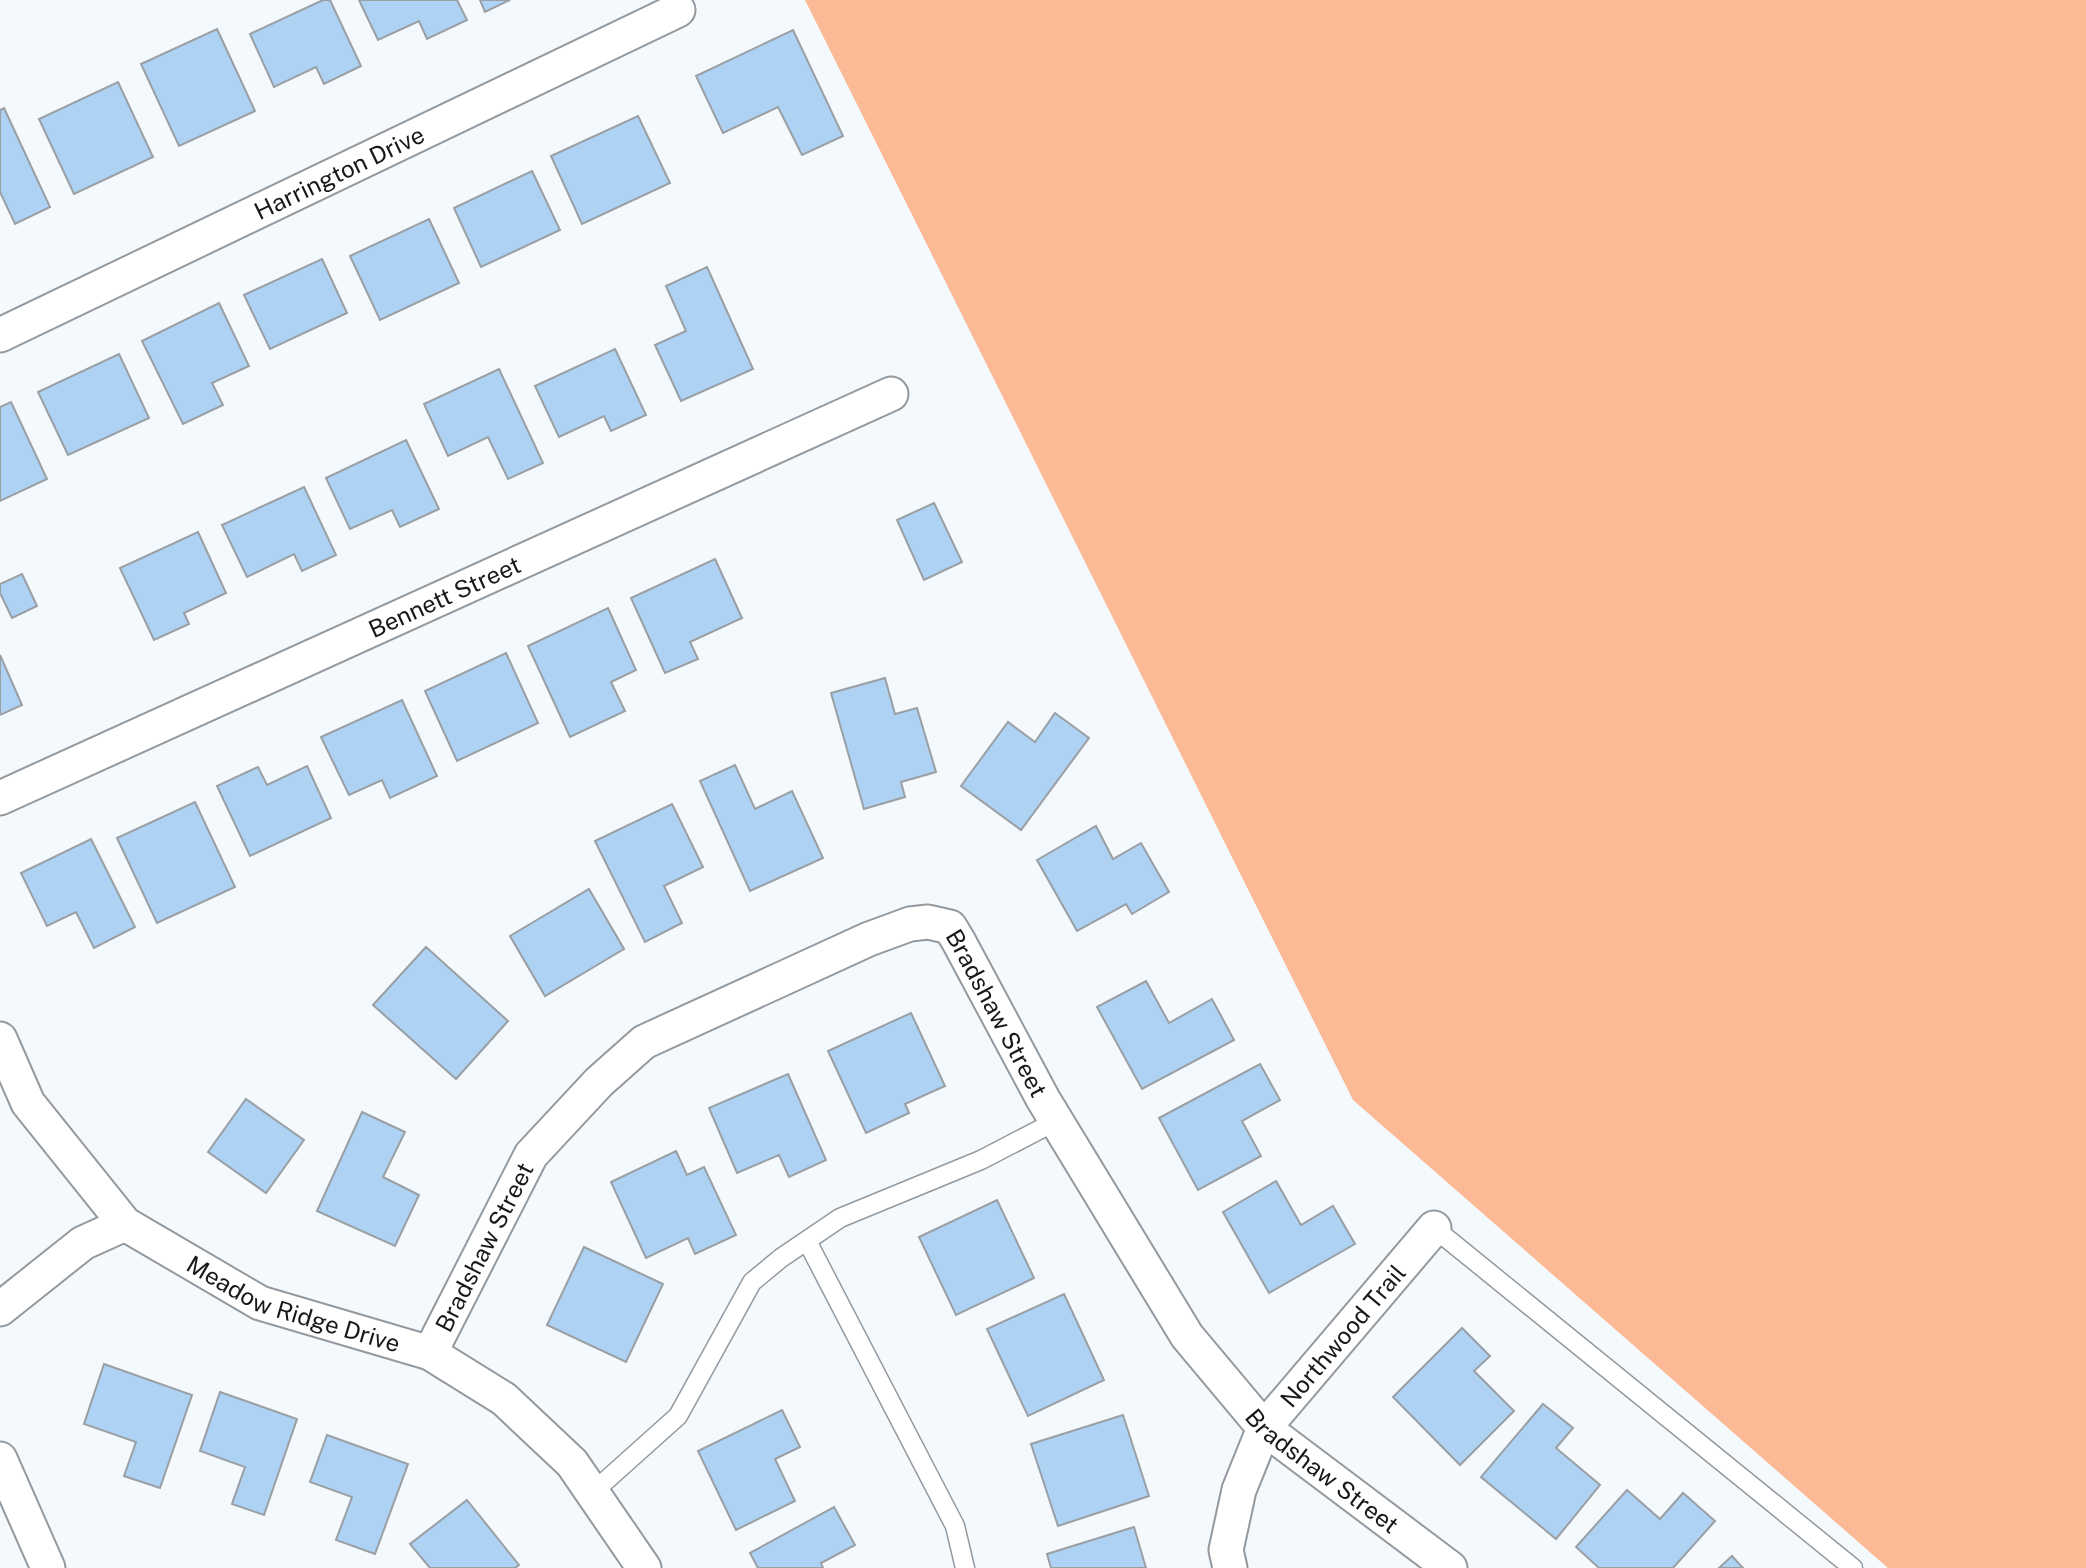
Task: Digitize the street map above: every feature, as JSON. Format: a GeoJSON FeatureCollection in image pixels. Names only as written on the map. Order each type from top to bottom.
{"type":"FeatureCollection","features":[{"type":"Feature","properties":{"kind":"street","name":"Harrington Drive"},"geometry":{"type":"LineString","coordinates":[[0,335],[678,10]]}},
{"type":"Feature","properties":{"kind":"street","name":"Bennett Street"},"geometry":{"type":"LineString","coordinates":[[0,798],[891,394]]}},
{"type":"Feature","properties":{"kind":"street","name":"Bradshaw Street"},"geometry":{"type":"LineString","coordinates":[[430,1353],[531,1155],[598,1082],[644,1042],[869,939],[910,924],[928,922],[950,927],[1056,1121],[1188,1336],[1264,1428],[1450,1568]]}},
{"type":"Feature","properties":{"kind":"street","name":"Meadow Ridge Drive"},"geometry":{"type":"LineString","coordinates":[[0,1039],[28,1103],[125,1224],[260,1303],[430,1353],[504,1399],[572,1463],[644,1568]]}},
{"type":"Feature","properties":{"kind":"street"},"geometry":{"type":"LineString","coordinates":[[0,1308],[83,1243],[125,1224]]}},
{"type":"Feature","properties":{"kind":"street","name":"Northwood Trail"},"geometry":{"type":"LineString","coordinates":[[1230,1568],[1226,1550],[1239,1490],[1264,1428],[1434,1228]]}},
{"type":"Feature","properties":{"kind":"street"},"geometry":{"type":"LineString","coordinates":[[0,1459],[48,1568]]}},
{"type":"Feature","properties":{"kind":"lane"},"geometry":{"type":"LineString","coordinates":[[592,1493],[678,1416],[752,1282],[781,1258],[840,1218],[981,1160],[1056,1121]]}},
{"type":"Feature","properties":{"kind":"lane"},"geometry":{"type":"LineString","coordinates":[[1434,1228],[1853,1568]]}},
{"type":"Feature","properties":{"kind":"lane"},"geometry":{"type":"LineString","coordinates":[[807,1241],[955,1526],[965,1568]]}},
{"type":"Feature","properties":{"kind":"shaded area"},"geometry":{"type":"Polygon","coordinates":[[[805,0],[2086,0],[2086,1568],[1888,1568],[1353,1100],[805,0]]]}},
{"type":"Feature","properties":{"kind":"building"},"geometry":{"type":"Polygon","coordinates":[[[323,0],[330,0],[361,66],[324,84],[316,67],[274,87],[250,34],[323,0]]]}},
{"type":"Feature","properties":{"kind":"building"},"geometry":{"type":"Polygon","coordinates":[[[359,0],[457,0],[467,20],[427,39],[419,21],[378,40],[359,0]]]}},
{"type":"Feature","properties":{"kind":"building"},"geometry":{"type":"Polygon","coordinates":[[[480,0],[510,0],[485,12],[480,0]]]}},
{"type":"Feature","properties":{"kind":"building"},"geometry":{"type":"Polygon","coordinates":[[[217,29],[255,111],[179,146],[141,64],[217,29]]]}},
{"type":"Feature","properties":{"kind":"building"},"geometry":{"type":"Polygon","coordinates":[[[793,30],[843,136],[802,155],[778,107],[723,133],[696,76],[793,30]]]}},
{"type":"Feature","properties":{"kind":"building"},"geometry":{"type":"Polygon","coordinates":[[[118,82],[153,157],[74,194],[39,119],[118,82]]]}},
{"type":"Feature","properties":{"kind":"building"},"geometry":{"type":"Polygon","coordinates":[[[4,108],[50,207],[15,224],[0,192],[0,110],[4,108]]]}},
{"type":"Feature","properties":{"kind":"building"},"geometry":{"type":"Polygon","coordinates":[[[638,116],[670,183],[582,224],[551,156],[638,116]]]}},
{"type":"Feature","properties":{"kind":"building"},"geometry":{"type":"Polygon","coordinates":[[[532,171],[560,230],[481,267],[454,208],[532,171]]]}},
{"type":"Feature","properties":{"kind":"building"},"geometry":{"type":"Polygon","coordinates":[[[429,219],[459,283],[380,320],[350,256],[429,219]]]}},
{"type":"Feature","properties":{"kind":"building"},"geometry":{"type":"Polygon","coordinates":[[[322,259],[347,313],[270,349],[244,295],[322,259]]]}},
{"type":"Feature","properties":{"kind":"building"},"geometry":{"type":"Polygon","coordinates":[[[707,267],[753,369],[681,401],[655,345],[686,331],[666,286],[707,267]]]}},
{"type":"Feature","properties":{"kind":"building"},"geometry":{"type":"Polygon","coordinates":[[[219,303],[249,366],[212,383],[223,405],[183,424],[142,341],[219,303]]]}},
{"type":"Feature","properties":{"kind":"building"},"geometry":{"type":"Polygon","coordinates":[[[615,349],[646,415],[611,431],[604,416],[559,437],[535,386],[615,349]]]}},
{"type":"Feature","properties":{"kind":"building"},"geometry":{"type":"Polygon","coordinates":[[[119,354],[149,418],[68,455],[38,392],[119,354]]]}},
{"type":"Feature","properties":{"kind":"building"},"geometry":{"type":"Polygon","coordinates":[[[499,369],[543,463],[508,479],[488,437],[448,456],[424,404],[499,369]]]}},
{"type":"Feature","properties":{"kind":"building"},"geometry":{"type":"Polygon","coordinates":[[[11,402],[47,479],[0,501],[0,407],[11,402]]]}},
{"type":"Feature","properties":{"kind":"building"},"geometry":{"type":"Polygon","coordinates":[[[406,440],[439,509],[400,527],[392,510],[350,529],[326,478],[406,440]]]}},
{"type":"Feature","properties":{"kind":"building"},"geometry":{"type":"Polygon","coordinates":[[[304,487],[336,555],[302,571],[294,554],[247,577],[222,525],[304,487]]]}},
{"type":"Feature","properties":{"kind":"building"},"geometry":{"type":"Polygon","coordinates":[[[934,503],[962,562],[924,580],[897,520],[934,503]]]}},
{"type":"Feature","properties":{"kind":"building"},"geometry":{"type":"Polygon","coordinates":[[[198,532],[226,593],[184,613],[189,624],[154,640],[120,568],[198,532]]]}},
{"type":"Feature","properties":{"kind":"building"},"geometry":{"type":"Polygon","coordinates":[[[715,559],[742,618],[690,642],[698,659],[665,673],[631,598],[715,559]]]}},
{"type":"Feature","properties":{"kind":"building"},"geometry":{"type":"Polygon","coordinates":[[[22,574],[37,606],[12,618],[0,593],[0,584],[22,574]]]}},
{"type":"Feature","properties":{"kind":"building"},"geometry":{"type":"Polygon","coordinates":[[[608,608],[636,670],[611,682],[625,711],[570,737],[528,646],[608,608]]]}},
{"type":"Feature","properties":{"kind":"building"},"geometry":{"type":"Polygon","coordinates":[[[506,653],[538,723],[457,761],[425,691],[506,653]]]}},
{"type":"Feature","properties":{"kind":"building"},"geometry":{"type":"Polygon","coordinates":[[[0,655],[22,705],[0,715],[0,655]]]}},
{"type":"Feature","properties":{"kind":"building"},"geometry":{"type":"Polygon","coordinates":[[[885,678],[895,714],[917,708],[936,772],[901,782],[905,797],[864,809],[831,693],[885,678]]]}},
{"type":"Feature","properties":{"kind":"building"},"geometry":{"type":"Polygon","coordinates":[[[402,700],[437,776],[390,798],[382,780],[349,795],[321,737],[402,700]]]}},
{"type":"Feature","properties":{"kind":"building"},"geometry":{"type":"Polygon","coordinates":[[[1055,713],[1089,738],[1021,830],[961,786],[1008,722],[1035,742],[1055,713]]]}},
{"type":"Feature","properties":{"kind":"building"},"geometry":{"type":"Polygon","coordinates":[[[735,765],[755,809],[792,791],[823,858],[750,891],[700,781],[735,765]]]}},
{"type":"Feature","properties":{"kind":"building"},"geometry":{"type":"Polygon","coordinates":[[[307,766],[331,818],[250,856],[217,786],[258,767],[267,785],[307,766]]]}},
{"type":"Feature","properties":{"kind":"building"},"geometry":{"type":"Polygon","coordinates":[[[195,802],[235,887],[157,923],[117,838],[195,802]]]}},
{"type":"Feature","properties":{"kind":"building"},"geometry":{"type":"Polygon","coordinates":[[[672,804],[703,867],[664,886],[682,923],[645,942],[595,841],[672,804]]]}},
{"type":"Feature","properties":{"kind":"building"},"geometry":{"type":"Polygon","coordinates":[[[1096,826],[1113,859],[1141,843],[1169,892],[1132,914],[1126,904],[1077,931],[1037,860],[1096,826]]]}},
{"type":"Feature","properties":{"kind":"building"},"geometry":{"type":"Polygon","coordinates":[[[91,839],[135,927],[94,948],[76,912],[47,926],[21,873],[91,839]]]}},
{"type":"Feature","properties":{"kind":"building"},"geometry":{"type":"Polygon","coordinates":[[[589,889],[624,949],[545,996],[510,936],[589,889]]]}},
{"type":"Feature","properties":{"kind":"building"},"geometry":{"type":"Polygon","coordinates":[[[426,947],[508,1021],[456,1079],[373,1005],[426,947]]]}},
{"type":"Feature","properties":{"kind":"building"},"geometry":{"type":"Polygon","coordinates":[[[1146,981],[1169,1023],[1212,999],[1234,1040],[1142,1089],[1097,1007],[1146,981]]]}},
{"type":"Feature","properties":{"kind":"building"},"geometry":{"type":"Polygon","coordinates":[[[911,1013],[945,1086],[905,1104],[909,1113],[866,1133],[828,1051],[911,1013]]]}},
{"type":"Feature","properties":{"kind":"building"},"geometry":{"type":"Polygon","coordinates":[[[1260,1064],[1280,1100],[1242,1121],[1261,1156],[1198,1190],[1159,1118],[1260,1064]]]}},
{"type":"Feature","properties":{"kind":"building"},"geometry":{"type":"Polygon","coordinates":[[[788,1074],[826,1160],[789,1177],[779,1155],[737,1173],[709,1108],[788,1074]]]}},
{"type":"Feature","properties":{"kind":"building"},"geometry":{"type":"Polygon","coordinates":[[[246,1099],[304,1140],[266,1193],[208,1152],[246,1099]]]}},
{"type":"Feature","properties":{"kind":"building"},"geometry":{"type":"Polygon","coordinates":[[[362,1112],[405,1132],[383,1177],[419,1195],[395,1246],[317,1211],[362,1112]]]}},
{"type":"Feature","properties":{"kind":"building"},"geometry":{"type":"Polygon","coordinates":[[[676,1151],[687,1175],[704,1167],[736,1235],[695,1254],[688,1238],[646,1258],[611,1182],[676,1151]]]}},
{"type":"Feature","properties":{"kind":"building"},"geometry":{"type":"Polygon","coordinates":[[[1276,1181],[1301,1225],[1333,1206],[1355,1244],[1269,1293],[1223,1212],[1276,1181]]]}},
{"type":"Feature","properties":{"kind":"building"},"geometry":{"type":"Polygon","coordinates":[[[997,1200],[1034,1278],[956,1315],[919,1237],[997,1200]]]}},
{"type":"Feature","properties":{"kind":"building"},"geometry":{"type":"Polygon","coordinates":[[[584,1247],[663,1284],[626,1362],[547,1325],[584,1247]]]}},
{"type":"Feature","properties":{"kind":"building"},"geometry":{"type":"Polygon","coordinates":[[[1064,1294],[1104,1380],[1028,1416],[987,1329],[1064,1294]]]}},
{"type":"Feature","properties":{"kind":"building"},"geometry":{"type":"Polygon","coordinates":[[[1462,1328],[1490,1356],[1474,1371],[1514,1411],[1460,1465],[1393,1397],[1462,1328]]]}},
{"type":"Feature","properties":{"kind":"building"},"geometry":{"type":"Polygon","coordinates":[[[104,1364],[192,1395],[160,1488],[124,1476],[136,1442],[84,1424],[104,1364]]]}},
{"type":"Feature","properties":{"kind":"building"},"geometry":{"type":"Polygon","coordinates":[[[220,1392],[297,1419],[264,1515],[232,1504],[245,1467],[200,1451],[220,1392]]]}},
{"type":"Feature","properties":{"kind":"building"},"geometry":{"type":"Polygon","coordinates":[[[1543,1404],[1573,1428],[1556,1448],[1600,1485],[1556,1539],[1481,1477],[1543,1404]]]}},
{"type":"Feature","properties":{"kind":"building"},"geometry":{"type":"Polygon","coordinates":[[[782,1410],[800,1447],[775,1459],[795,1501],[736,1530],[698,1451],[782,1410]]]}},
{"type":"Feature","properties":{"kind":"building"},"geometry":{"type":"Polygon","coordinates":[[[1123,1415],[1149,1496],[1058,1526],[1031,1444],[1123,1415]]]}},
{"type":"Feature","properties":{"kind":"building"},"geometry":{"type":"Polygon","coordinates":[[[327,1435],[408,1464],[375,1554],[336,1540],[352,1497],[310,1482],[327,1435]]]}},
{"type":"Feature","properties":{"kind":"building"},"geometry":{"type":"Polygon","coordinates":[[[1627,1490],[1660,1519],[1683,1493],[1715,1521],[1673,1568],[1599,1568],[1576,1547],[1627,1490]]]}},
{"type":"Feature","properties":{"kind":"building"},"geometry":{"type":"Polygon","coordinates":[[[467,1500],[519,1565],[515,1568],[430,1568],[410,1544],[467,1500]]]}},
{"type":"Feature","properties":{"kind":"building"},"geometry":{"type":"Polygon","coordinates":[[[834,1507],[855,1545],[821,1563],[823,1568],[758,1568],[750,1553],[834,1507]]]}},
{"type":"Feature","properties":{"kind":"building"},"geometry":{"type":"Polygon","coordinates":[[[1134,1527],[1146,1568],[1051,1568],[1047,1554],[1134,1527]]]}},
{"type":"Feature","properties":{"kind":"building"},"geometry":{"type":"Polygon","coordinates":[[[1732,1556],[1743,1568],[1719,1568],[1732,1556]]]}}]}
